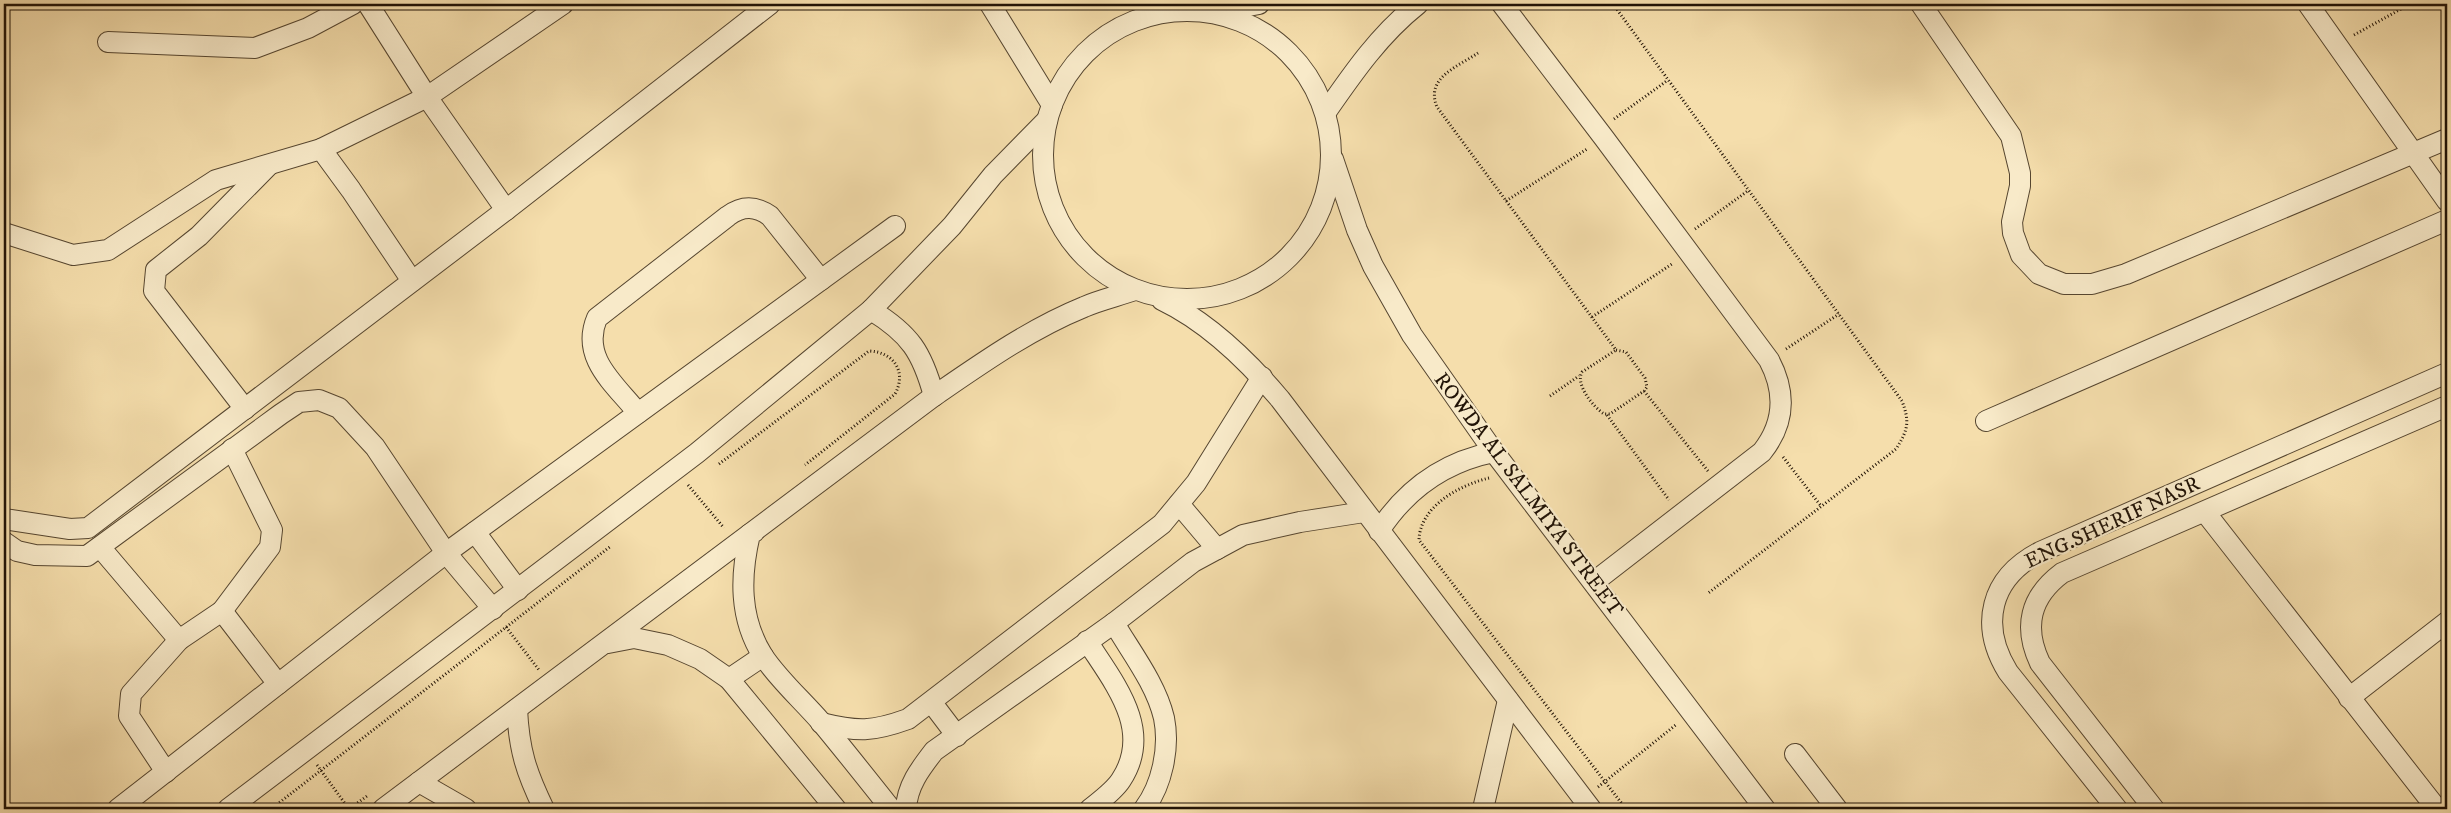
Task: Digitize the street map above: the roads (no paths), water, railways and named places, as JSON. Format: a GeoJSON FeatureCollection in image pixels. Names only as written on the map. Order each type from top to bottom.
{"type":"FeatureCollection","features":[{"type":"Feature","properties":{"kind":"street"},"geometry":{"type":"LineString","coordinates":[[108,42],[255,48],[308,28],[353,4]]}},
{"type":"Feature","properties":{"kind":"street"},"geometry":{"type":"LineString","coordinates":[[368,4],[427,97],[506,210]]}},
{"type":"Feature","properties":{"kind":"street"},"geometry":{"type":"LineString","coordinates":[[4,232],[73,255],[108,250],[216,180],[321,149],[427,97],[563,4]]}},
{"type":"Feature","properties":{"kind":"street"},"geometry":{"type":"LineString","coordinates":[[4,519],[70,529],[88,528],[506,210],[770,4]]}},
{"type":"Feature","properties":{"kind":"street"},"geometry":{"type":"LineString","coordinates":[[990,4],[1050,113]]}},
{"type":"Feature","properties":{"kind":"street"},"geometry":{"type":"LineString","coordinates":[[1215,12],[1259,4]]}},
{"type":"Feature","properties":{"kind":"street"},"geometry":{"type":"LineString","coordinates":[[1326,112],[1360,63],[1399,19],[1418,4]]}},
{"type":"Feature","properties":{"kind":"street"},"geometry":{"type":"LineString","coordinates":[[1502,4],[1602,134],[1769,360],[1777,376],[1781,392],[1780,417],[1771,441],[1762,452],[1594,582]]}},
{"type":"Feature","properties":{"kind":"street"},"geometry":{"type":"LineString","coordinates":[[1921,4],[2011,136],[2020,173],[2020,186],[2012,222],[2016,245],[2029,266],[2051,280],[2064,284],[2092,284],[2126,274],[2447,139]]}},
{"type":"Feature","properties":{"kind":"street"},"geometry":{"type":"LineString","coordinates":[[2308,4],[2447,201]]}},
{"type":"Feature","properties":{"kind":"street"},"geometry":{"type":"LineString","coordinates":[[1155,296],[1198,299],[1240,290],[1277,268],[1306,237],[1325,198],[1332,155],[1326,112],[1309,77],[1284,47],[1252,25],[1215,12],[1172,7],[1144,16],[1114,30],[1094,45],[1067,76],[1050,113],[1043,155],[1047,189],[1059,222],[1079,251],[1098,268],[1135,290],[1155,296],[1178,307],[1208,328],[1262,377],[1587,804]]}},
{"type":"Feature","properties":{"kind":"street"},"geometry":{"type":"LineString","coordinates":[[228,809],[675,470],[871,310],[952,226],[993,175],[1050,113]]}},
{"type":"Feature","properties":{"kind":"street"},"geometry":{"type":"LineString","coordinates":[[321,149],[412,281]]}},
{"type":"Feature","properties":{"kind":"street","name":"ROWDA AL SALMIYA STREET"},"geometry":{"type":"LineString","coordinates":[[1332,155],[1357,230],[1391,301],[1494,452],[1765,809]]}},
{"type":"Feature","properties":{"kind":"street"},"geometry":{"type":"LineString","coordinates":[[245,409],[154,291],[156,270],[199,236],[271,164]]}},
{"type":"Feature","properties":{"kind":"street"},"geometry":{"type":"LineString","coordinates":[[638,413],[597,362],[592,344],[597,318],[734,211],[749,208],[764,212],[770,216],[821,280]]}},
{"type":"Feature","properties":{"kind":"street"},"geometry":{"type":"LineString","coordinates":[[1986,421],[2447,220]]}},
{"type":"Feature","properties":{"kind":"street"},"geometry":{"type":"LineString","coordinates":[[118,809],[446,553],[895,226]]}},
{"type":"Feature","properties":{"kind":"street"},"geometry":{"type":"LineString","coordinates":[[383,809],[934,396],[1034,332],[1084,307],[1135,290]]}},
{"type":"Feature","properties":{"kind":"street"},"geometry":{"type":"LineString","coordinates":[[871,310],[894,324],[914,345],[927,369],[934,396]]}},
{"type":"Feature","properties":{"kind":"street","name":"ENG.SHERIF NASR"},"geometry":{"type":"LineString","coordinates":[[2117,809],[1999,658],[1991,628],[1996,596],[2003,582],[2025,559],[2447,373]]}},
{"type":"Feature","properties":{"kind":"street"},"geometry":{"type":"LineString","coordinates":[[821,723],[850,730],[880,729],[908,720],[1162,524],[1196,483],[1262,377]]}},
{"type":"Feature","properties":{"kind":"street"},"geometry":{"type":"LineString","coordinates":[[4,542],[17,551],[54,557],[87,556],[299,402],[319,400],[339,408],[376,446],[446,553],[493,609]]}},
{"type":"Feature","properties":{"kind":"street"},"geometry":{"type":"LineString","coordinates":[[2154,809],[2040,663],[2031,635],[2031,620],[2041,593],[2050,582],[2062,573],[2447,406]]}},
{"type":"Feature","properties":{"kind":"street"},"geometry":{"type":"LineString","coordinates":[[2341,420],[2353,448]]}},
{"type":"Feature","properties":{"kind":"street"},"geometry":{"type":"LineString","coordinates":[[166,772],[129,716],[131,694],[179,640],[222,612],[270,547],[272,530],[232,449]]}},
{"type":"Feature","properties":{"kind":"street"},"geometry":{"type":"LineString","coordinates":[[1379,531],[1390,514],[1419,484],[1455,463],[1494,452]]}},
{"type":"Feature","properties":{"kind":"street"},"geometry":{"type":"LineString","coordinates":[[1179,504],[1217,549]]}},
{"type":"Feature","properties":{"kind":"street"},"geometry":{"type":"LineString","coordinates":[[906,809],[906,800],[916,774],[934,752],[1114,623],[1193,562],[1243,536],[1300,522],[1364,512]]}},
{"type":"Feature","properties":{"kind":"street"},"geometry":{"type":"LineString","coordinates":[[2205,512],[2437,809]]}},
{"type":"Feature","properties":{"kind":"street"},"geometry":{"type":"LineString","coordinates":[[772,517],[750,534],[743,566],[742,597],[750,628],[763,656],[891,809]]}},
{"type":"Feature","properties":{"kind":"street"},"geometry":{"type":"LineString","coordinates":[[475,532],[518,590]]}},
{"type":"Feature","properties":{"kind":"street"},"geometry":{"type":"LineString","coordinates":[[100,547],[179,640]]}},
{"type":"Feature","properties":{"kind":"street"},"geometry":{"type":"LineString","coordinates":[[222,612],[278,684]]}},
{"type":"Feature","properties":{"kind":"street"},"geometry":{"type":"LineString","coordinates":[[2349,698],[2447,622]]}},
{"type":"Feature","properties":{"kind":"street"},"geometry":{"type":"LineString","coordinates":[[1114,623],[1148,680],[1164,718],[1165,759],[1152,798],[1144,809]]}},
{"type":"Feature","properties":{"kind":"street"},"geometry":{"type":"LineString","coordinates":[[604,644],[634,638],[668,645],[700,659],[729,679],[836,809]]}},
{"type":"Feature","properties":{"kind":"street"},"geometry":{"type":"LineString","coordinates":[[1087,641],[1122,695],[1133,723],[1132,753],[1121,780],[1090,809]]}},
{"type":"Feature","properties":{"kind":"street"},"geometry":{"type":"LineString","coordinates":[[729,679],[763,656]]}},
{"type":"Feature","properties":{"kind":"street"},"geometry":{"type":"LineString","coordinates":[[1483,809],[1508,700]]}},
{"type":"Feature","properties":{"kind":"street"},"geometry":{"type":"LineString","coordinates":[[932,703],[957,736]]}},
{"type":"Feature","properties":{"kind":"street"},"geometry":{"type":"LineString","coordinates":[[517,709],[519,743],[531,781],[544,809]]}},
{"type":"Feature","properties":{"kind":"street"},"geometry":{"type":"LineString","coordinates":[[1795,754],[1837,809]]}},
{"type":"Feature","properties":{"kind":"street"},"geometry":{"type":"LineString","coordinates":[[419,782],[466,809]]}}]}
